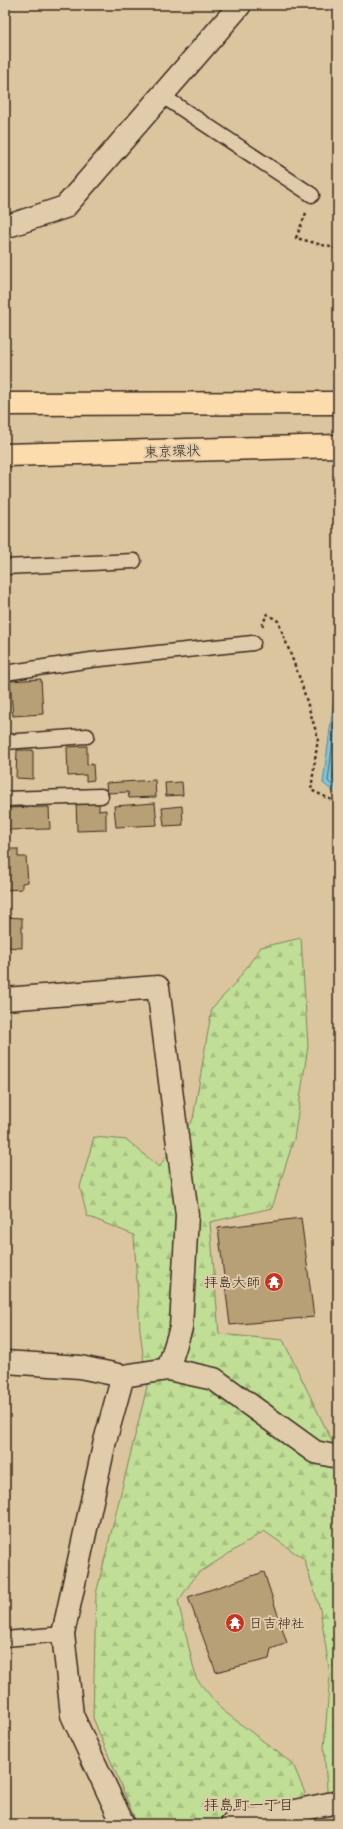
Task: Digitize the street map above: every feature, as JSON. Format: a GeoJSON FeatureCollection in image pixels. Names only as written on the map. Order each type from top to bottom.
{"type":"FeatureCollection","features":[{"type":"Feature","properties":{"kind":"highway"},"geometry":{"type":"LineString","coordinates":[[5,404],[338,402]]}},
{"type":"Feature","properties":{"kind":"highway","name":"東京環状"},"geometry":{"type":"LineString","coordinates":[[5,455],[338,446]]}},
{"type":"Feature","properties":{"kind":"street"},"geometry":{"type":"LineString","coordinates":[[5,227],[65,207],[240,5]]}},
{"type":"Feature","properties":{"kind":"street"},"geometry":{"type":"LineString","coordinates":[[5,999],[158,987],[186,1215],[181,1328],[168,1369]]}},
{"type":"Feature","properties":{"kind":"street"},"geometry":{"type":"LineString","coordinates":[[5,1362],[80,1367],[122,1376],[168,1369],[214,1379],[315,1452],[338,1456]]}},
{"type":"Feature","properties":{"kind":"street"},"geometry":{"type":"LineString","coordinates":[[122,1376],[105,1441],[64,1634],[72,1715],[123,1824]]}},
{"type":"Feature","properties":{"kind":"street"},"geometry":{"type":"LineString","coordinates":[[232,1824],[338,1802]]}},
{"type":"Feature","properties":{"kind":"lane"},"geometry":{"type":"LineString","coordinates":[[161,95],[312,195]]}},
{"type":"Feature","properties":{"kind":"lane"},"geometry":{"type":"LineString","coordinates":[[5,567],[134,561]]}},
{"type":"Feature","properties":{"kind":"lane"},"geometry":{"type":"LineString","coordinates":[[5,673],[91,660],[254,644]]}},
{"type":"Feature","properties":{"kind":"lane"},"geometry":{"type":"LineString","coordinates":[[5,742],[87,736]]}},
{"type":"Feature","properties":{"kind":"lane"},"geometry":{"type":"LineString","coordinates":[[5,799],[101,796]]}},
{"type":"Feature","properties":{"kind":"lane"},"geometry":{"type":"LineString","coordinates":[[5,1639],[64,1634]]}},
{"type":"Feature","properties":{"kind":"path"},"geometry":{"type":"LineString","coordinates":[[312,195],[296,238],[338,249]]}},
{"type":"Feature","properties":{"kind":"path"},"geometry":{"type":"LineString","coordinates":[[254,644],[267,614],[278,622],[300,679],[318,738],[311,790],[338,803]]}},
{"type":"Feature","properties":{"kind":"green space"},"geometry":{"type":"Polygon","coordinates":[[[301,938],[308,1046],[294,1139],[272,1208],[210,1222],[219,1334],[283,1340],[338,1454],[338,1815],[329,1816],[324,1748],[330,1675],[320,1609],[304,1559],[264,1531],[197,1574],[178,1601],[196,1678],[221,1709],[293,1764],[305,1793],[283,1824],[137,1824],[93,1718],[96,1594],[147,1387],[140,1330],[134,1235],[87,1216],[80,1187],[94,1137],[127,1140],[159,1167],[193,1119],[212,1008],[234,985],[261,947],[301,938]]]}},
{"type":"Feature","properties":{"kind":"water"},"geometry":{"type":"Polygon","coordinates":[[[338,668],[338,796],[323,783],[338,668]]]}},
{"type":"Feature","properties":{"kind":"building"},"geometry":{"type":"Polygon","coordinates":[[[41,679],[43,714],[13,716],[10,681],[41,679]]]}},
{"type":"Feature","properties":{"kind":"building"},"geometry":{"type":"Polygon","coordinates":[[[87,746],[87,765],[93,764],[94,780],[86,781],[86,775],[68,776],[67,747],[87,746]]]}},
{"type":"Feature","properties":{"kind":"building"},"geometry":{"type":"Polygon","coordinates":[[[17,750],[33,750],[33,779],[16,778],[17,750]]]}},
{"type":"Feature","properties":{"kind":"building"},"geometry":{"type":"Polygon","coordinates":[[[155,780],[156,797],[129,798],[128,792],[107,793],[106,783],[155,780]]]}},
{"type":"Feature","properties":{"kind":"building"},"geometry":{"type":"Polygon","coordinates":[[[182,782],[183,795],[166,796],[165,783],[182,782]]]}},
{"type":"Feature","properties":{"kind":"building"},"geometry":{"type":"Polygon","coordinates":[[[76,800],[99,800],[99,811],[106,810],[106,830],[77,831],[76,800]]]}},
{"type":"Feature","properties":{"kind":"building"},"geometry":{"type":"Polygon","coordinates":[[[155,803],[157,825],[116,827],[114,806],[155,803]]]}},
{"type":"Feature","properties":{"kind":"building"},"geometry":{"type":"Polygon","coordinates":[[[182,806],[183,825],[164,826],[162,808],[182,806]]]}},
{"type":"Feature","properties":{"kind":"building"},"geometry":{"type":"Polygon","coordinates":[[[49,807],[50,829],[6,830],[5,808],[49,807]]]}},
{"type":"Feature","properties":{"kind":"building"},"geometry":{"type":"Polygon","coordinates":[[[5,849],[18,849],[18,857],[26,857],[28,882],[22,883],[22,889],[5,890],[5,849]]]}},
{"type":"Feature","properties":{"kind":"building"},"geometry":{"type":"Polygon","coordinates":[[[5,917],[22,918],[22,948],[5,947],[5,917]]]}},
{"type":"Feature","properties":{"kind":"building"},"geometry":{"type":"Polygon","coordinates":[[[301,1218],[314,1317],[230,1325],[218,1228],[301,1218]]]}},
{"type":"Feature","properties":{"kind":"building"},"geometry":{"type":"Polygon","coordinates":[[[264,1572],[287,1643],[271,1649],[269,1659],[216,1672],[188,1597],[264,1572]]]}},
{"type":"Feature","properties":{"kind":"place","name":"拝島大師"},"geometry":{"type":"Point","coordinates":[274,1282]}},
{"type":"Feature","properties":{"kind":"place","name":"日吉神社"},"geometry":{"type":"Point","coordinates":[235,1623]}},
{"type":"Feature","properties":{"kind":"district","name":"拝島町一丁目"},"geometry":{"type":"Point","coordinates":[249,1805]}}]}
